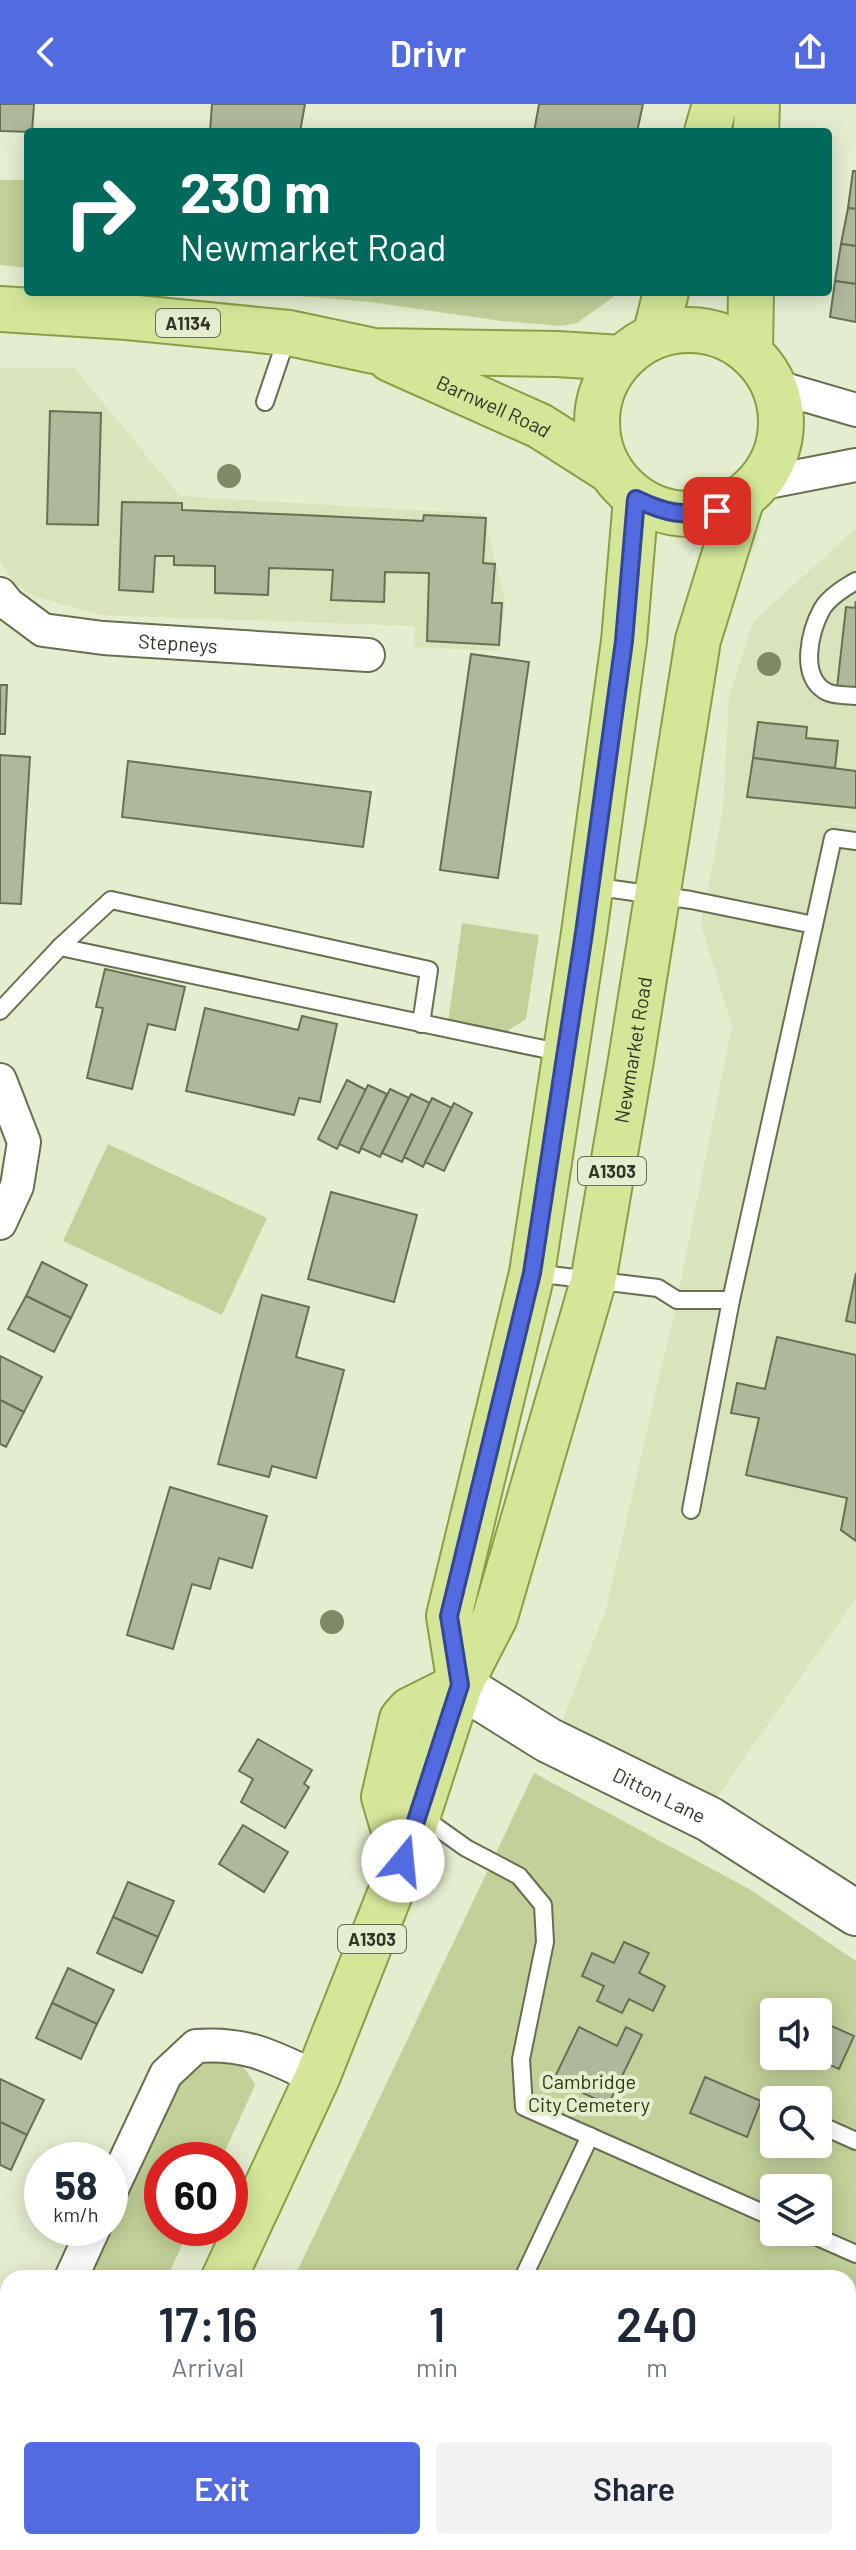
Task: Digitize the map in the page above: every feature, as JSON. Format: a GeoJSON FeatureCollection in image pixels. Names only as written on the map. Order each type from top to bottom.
{"type":"FeatureCollection","features":[{"type":"Feature","properties":{"kind":"main road"},"geometry":{"type":"LineString","coordinates":[[708,128],[715,104]]}},
{"type":"Feature","properties":{"kind":"main road"},"geometry":{"type":"LineString","coordinates":[[756,128],[757,104]]}},
{"type":"Feature","properties":{"kind":"main road","name":"Newmarket Road"},"geometry":{"type":"LineString","coordinates":[[460,1685],[449,1616],[532,1273],[591,886],[624,641],[623,484],[596,432],[601,393],[638,347],[664,296]]}},
{"type":"Feature","properties":{"kind":"main road","name":"Newmarket Road"},"geometry":{"type":"LineString","coordinates":[[228,2270],[317,2078],[403,1861],[460,1685],[495,1617],[593,1282],[698,640],[750,491],[770,467],[778,447],[780,416],[762,369],[752,296]]}},
{"type":"Feature","properties":{"kind":"main road","name":"Barnwell Road"},"geometry":{"type":"LineString","coordinates":[[0,309],[127,317],[289,333],[374,351],[557,354],[638,347]]}},
{"type":"Feature","properties":{"kind":"main road","name":"A1134"},"geometry":{"type":"LineString","coordinates":[[638,347],[679,330],[704,331],[728,338],[762,369]]}},
{"type":"Feature","properties":{"kind":"main road","name":"Barnwell Road"},"geometry":{"type":"LineString","coordinates":[[374,351],[540,426],[623,484]]}},
{"type":"Feature","properties":{"kind":"main road","name":"A1134"},"geometry":{"type":"LineString","coordinates":[[623,484],[661,511],[689,515],[717,511],[750,491]]}},
{"type":"Feature","properties":{"kind":"main road"},"geometry":{"type":"LineString","coordinates":[[403,1861],[384,1797],[402,1719],[410,1710],[460,1685]]}},
{"type":"Feature","properties":{"kind":"main road","name":"Ditton Lane"},"geometry":{"type":"LineString","coordinates":[[460,1685],[548,1740],[709,1819],[856,1913]]}},
{"type":"Feature","properties":{"kind":"street"},"geometry":{"type":"LineString","coordinates":[[762,369],[856,410]]}},
{"type":"Feature","properties":{"kind":"street"},"geometry":{"type":"LineString","coordinates":[[750,491],[856,465]]}},
{"type":"Feature","properties":{"kind":"street","name":"Stepneys"},"geometry":{"type":"LineString","coordinates":[[0,594],[8,604],[43,630],[103,638],[368,655]]}},
{"type":"Feature","properties":{"kind":"street"},"geometry":{"type":"LineString","coordinates":[[0,1080],[24,1142],[17,1186],[0,1223]]}},
{"type":"Feature","properties":{"kind":"street"},"geometry":{"type":"LineString","coordinates":[[128,2155],[166,2074],[196,2046],[225,2044],[257,2051],[317,2078]]}},
{"type":"Feature","properties":{"kind":"street"},"geometry":{"type":"LineString","coordinates":[[75,2270],[86,2246]]}},
{"type":"Feature","properties":{"kind":"lane"},"geometry":{"type":"LineString","coordinates":[[265,402],[289,333]]}},
{"type":"Feature","properties":{"kind":"lane"},"geometry":{"type":"LineString","coordinates":[[856,581],[823,608],[808,653],[817,684],[828,693],[856,696]]}},
{"type":"Feature","properties":{"kind":"lane"},"geometry":{"type":"LineString","coordinates":[[691,1510],[731,1300],[833,838],[856,841]]}},
{"type":"Feature","properties":{"kind":"lane"},"geometry":{"type":"LineString","coordinates":[[591,886],[658,895],[814,925]]}},
{"type":"Feature","properties":{"kind":"lane"},"geometry":{"type":"LineString","coordinates":[[0,1011],[60,947],[111,900],[429,970],[421,1024]]}},
{"type":"Feature","properties":{"kind":"lane"},"geometry":{"type":"LineString","coordinates":[[60,947],[565,1053]]}},
{"type":"Feature","properties":{"kind":"lane"},"geometry":{"type":"LineString","coordinates":[[532,1273],[658,1288],[677,1300],[731,1300]]}},
{"type":"Feature","properties":{"kind":"lane"},"geometry":{"type":"LineString","coordinates":[[417,1814],[466,1848],[519,1876],[543,1905],[545,1942],[521,2059],[524,2107],[760,2212]]}},
{"type":"Feature","properties":{"kind":"lane"},"geometry":{"type":"LineString","coordinates":[[832,2130],[856,2141]]}},
{"type":"Feature","properties":{"kind":"lane"},"geometry":{"type":"LineString","coordinates":[[527,2270],[590,2136]]}},
{"type":"Feature","properties":{"kind":"lane"},"geometry":{"type":"LineString","coordinates":[[832,2243],[856,2254]]}},
{"type":"Feature","properties":{"kind":"shaded area"},"geometry":{"type":"Polygon","coordinates":[[[0,368],[74,368],[180,496],[484,514],[505,601],[500,651],[414,647],[415,626],[100,615],[33,596],[14,583],[0,560],[0,368]]]}},
{"type":"Feature","properties":{"kind":"shaded area"},"geometry":{"type":"Polygon","coordinates":[[[856,528],[856,825],[798,818],[856,827],[856,1598],[708,1810],[561,1724],[606,1609],[677,1300],[732,1026],[701,925],[723,808],[729,697],[753,622],[856,528]]]}},
{"type":"Feature","properties":{"kind":"green space"},"geometry":{"type":"Polygon","coordinates":[[[0,180],[24,180],[24,268],[0,265],[0,180]]]}},
{"type":"Feature","properties":{"kind":"green space"},"geometry":{"type":"Polygon","coordinates":[[[298,296],[614,296],[577,323],[561,326],[501,321],[370,302],[298,296]]]}},
{"type":"Feature","properties":{"kind":"green space"},"geometry":{"type":"Polygon","coordinates":[[[462,923],[539,935],[526,1019],[503,1034],[448,1022],[462,923]]]}},
{"type":"Feature","properties":{"kind":"green space"},"geometry":{"type":"Polygon","coordinates":[[[108,1144],[267,1218],[222,1315],[63,1241],[108,1144]]]}},
{"type":"Feature","properties":{"kind":"green space","name":"Cambridge City Cemetery"},"geometry":{"type":"Polygon","coordinates":[[[534,1773],[751,1890],[856,1961],[856,2270],[298,2270],[534,1773]]]}},
{"type":"Feature","properties":{"kind":"green space"},"geometry":{"type":"Polygon","coordinates":[[[203,2057],[234,2062],[251,2077],[255,2085],[229,2142],[147,2142],[175,2082],[203,2057]]]}},
{"type":"Feature","properties":{"kind":"green space"},"geometry":{"type":"Polygon","coordinates":[[[144,2149],[144,2246],[182,2246],[171,2270],[88,2270],[99,2246],[128,2246],[128,2183],[144,2149]]]}},
{"type":"Feature","properties":{"kind":"building"},"geometry":{"type":"Polygon","coordinates":[[[0,104],[34,104],[32,128],[24,128],[24,132],[0,131],[0,104]]]}},
{"type":"Feature","properties":{"kind":"building"},"geometry":{"type":"Polygon","coordinates":[[[212,104],[305,104],[301,128],[210,128],[212,104]]]}},
{"type":"Feature","properties":{"kind":"building"},"geometry":{"type":"Polygon","coordinates":[[[539,104],[643,104],[638,128],[535,128],[539,104]]]}},
{"type":"Feature","properties":{"kind":"building"},"geometry":{"type":"Polygon","coordinates":[[[853,171],[856,171],[856,209],[848,208],[853,171]]]}},
{"type":"Feature","properties":{"kind":"building"},"geometry":{"type":"Polygon","coordinates":[[[848,208],[856,209],[856,246],[841,244],[848,208]]]}},
{"type":"Feature","properties":{"kind":"building"},"geometry":{"type":"Polygon","coordinates":[[[841,244],[856,246],[856,284],[835,281],[841,244]]]}},
{"type":"Feature","properties":{"kind":"building"},"geometry":{"type":"Polygon","coordinates":[[[835,281],[856,284],[856,322],[830,317],[835,281]]]}},
{"type":"Feature","properties":{"kind":"building"},"geometry":{"type":"Polygon","coordinates":[[[50,411],[101,413],[98,525],[47,524],[50,411]]]}},
{"type":"Feature","properties":{"kind":"building"},"geometry":{"type":"Polygon","coordinates":[[[122,502],[182,503],[182,510],[423,521],[424,515],[486,518],[483,563],[495,564],[492,603],[502,603],[499,645],[427,641],[429,573],[385,572],[384,602],[331,600],[333,570],[269,568],[268,595],[215,593],[215,566],[174,565],[174,556],[155,556],[153,592],[119,590],[122,502]]]}},
{"type":"Feature","properties":{"kind":"building"},"geometry":{"type":"Polygon","coordinates":[[[856,601],[856,699],[836,697],[846,607],[855,608],[856,601]]]}},
{"type":"Feature","properties":{"kind":"building"},"geometry":{"type":"Polygon","coordinates":[[[471,654],[529,662],[498,878],[440,870],[471,654]]]}},
{"type":"Feature","properties":{"kind":"building"},"geometry":{"type":"Polygon","coordinates":[[[0,685],[7,685],[5,734],[0,734],[0,685]]]}},
{"type":"Feature","properties":{"kind":"building"},"geometry":{"type":"Polygon","coordinates":[[[758,722],[807,727],[806,738],[838,741],[835,768],[753,758],[758,722]]]}},
{"type":"Feature","properties":{"kind":"building"},"geometry":{"type":"Polygon","coordinates":[[[0,755],[30,757],[21,904],[0,903],[0,755]]]}},
{"type":"Feature","properties":{"kind":"building"},"geometry":{"type":"Polygon","coordinates":[[[753,758],[856,771],[856,808],[747,797],[753,758]]]}},
{"type":"Feature","properties":{"kind":"building"},"geometry":{"type":"Polygon","coordinates":[[[128,761],[371,792],[363,847],[122,817],[128,761]]]}},
{"type":"Feature","properties":{"kind":"building"},"geometry":{"type":"Polygon","coordinates":[[[105,969],[185,987],[175,1030],[148,1024],[132,1089],[87,1078],[103,1008],[96,1007],[105,969]]]}},
{"type":"Feature","properties":{"kind":"building"},"geometry":{"type":"Polygon","coordinates":[[[205,1008],[298,1030],[302,1016],[337,1024],[320,1102],[299,1098],[294,1115],[186,1091],[205,1008]]]}},
{"type":"Feature","properties":{"kind":"building"},"geometry":{"type":"Polygon","coordinates":[[[347,1080],[366,1090],[337,1149],[318,1139],[347,1080]]]}},
{"type":"Feature","properties":{"kind":"building"},"geometry":{"type":"Polygon","coordinates":[[[368,1085],[387,1094],[359,1153],[339,1144],[368,1085]]]}},
{"type":"Feature","properties":{"kind":"building"},"geometry":{"type":"Polygon","coordinates":[[[390,1089],[409,1098],[380,1157],[361,1148],[390,1089]]]}},
{"type":"Feature","properties":{"kind":"building"},"geometry":{"type":"Polygon","coordinates":[[[411,1094],[430,1103],[402,1162],[382,1153],[411,1094]]]}},
{"type":"Feature","properties":{"kind":"building"},"geometry":{"type":"Polygon","coordinates":[[[432,1098],[452,1108],[423,1167],[404,1157],[432,1098]]]}},
{"type":"Feature","properties":{"kind":"building"},"geometry":{"type":"Polygon","coordinates":[[[454,1103],[472,1113],[444,1171],[425,1162],[454,1103]]]}},
{"type":"Feature","properties":{"kind":"building"},"geometry":{"type":"Polygon","coordinates":[[[331,1192],[417,1215],[394,1302],[308,1279],[331,1192]]]}},
{"type":"Feature","properties":{"kind":"building"},"geometry":{"type":"Polygon","coordinates":[[[42,1262],[87,1285],[71,1318],[26,1296],[42,1262]]]}},
{"type":"Feature","properties":{"kind":"building"},"geometry":{"type":"Polygon","coordinates":[[[856,1273],[856,1323],[846,1321],[856,1273]]]}},
{"type":"Feature","properties":{"kind":"building"},"geometry":{"type":"Polygon","coordinates":[[[262,1295],[309,1307],[296,1357],[344,1370],[316,1478],[272,1466],[269,1477],[218,1464],[262,1295]]]}},
{"type":"Feature","properties":{"kind":"building"},"geometry":{"type":"Polygon","coordinates":[[[26,1296],[71,1318],[54,1352],[8,1329],[26,1296]]]}},
{"type":"Feature","properties":{"kind":"building"},"geometry":{"type":"Polygon","coordinates":[[[777,1337],[856,1355],[856,1541],[841,1530],[847,1498],[746,1475],[759,1418],[731,1413],[737,1383],[765,1389],[777,1337]]]}},
{"type":"Feature","properties":{"kind":"building"},"geometry":{"type":"Polygon","coordinates":[[[0,1356],[42,1377],[24,1412],[0,1400],[0,1356]]]}},
{"type":"Feature","properties":{"kind":"building"},"geometry":{"type":"Polygon","coordinates":[[[0,1400],[24,1412],[6,1447],[0,1444],[0,1400]]]}},
{"type":"Feature","properties":{"kind":"building"},"geometry":{"type":"Polygon","coordinates":[[[170,1487],[267,1516],[252,1568],[219,1558],[210,1589],[192,1584],[173,1649],[127,1635],[170,1487]]]}},
{"type":"Feature","properties":{"kind":"building"},"geometry":{"type":"Polygon","coordinates":[[[258,1739],[312,1770],[304,1784],[309,1787],[285,1828],[241,1802],[253,1779],[239,1771],[258,1739]]]}},
{"type":"Feature","properties":{"kind":"building"},"geometry":{"type":"Polygon","coordinates":[[[243,1825],[288,1852],[264,1892],[219,1864],[243,1825]]]}},
{"type":"Feature","properties":{"kind":"building"},"geometry":{"type":"Polygon","coordinates":[[[128,1882],[174,1901],[158,1937],[113,1917],[128,1882]]]}},
{"type":"Feature","properties":{"kind":"building"},"geometry":{"type":"Polygon","coordinates":[[[113,1917],[158,1937],[142,1973],[97,1953],[113,1917]]]}},
{"type":"Feature","properties":{"kind":"building"},"geometry":{"type":"Polygon","coordinates":[[[624,1942],[649,1953],[639,1973],[665,1986],[653,2011],[629,1999],[622,2013],[597,2001],[604,1986],[582,1976],[592,1953],[614,1963],[624,1942]]]}},
{"type":"Feature","properties":{"kind":"building"},"geometry":{"type":"Polygon","coordinates":[[[68,1968],[114,1990],[97,2024],[52,2003],[68,1968]]]}},
{"type":"Feature","properties":{"kind":"building"},"geometry":{"type":"Polygon","coordinates":[[[52,2003],[97,2024],[81,2059],[36,2038],[52,2003]]]}},
{"type":"Feature","properties":{"kind":"building"},"geometry":{"type":"Polygon","coordinates":[[[832,2026],[854,2036],[839,2069],[832,2066],[832,2026]]]}},
{"type":"Feature","properties":{"kind":"building"},"geometry":{"type":"Polygon","coordinates":[[[579,2027],[617,2046],[626,2027],[642,2035],[608,2105],[554,2079],[579,2027]]]}},
{"type":"Feature","properties":{"kind":"building"},"geometry":{"type":"Polygon","coordinates":[[[705,2077],[760,2101],[747,2137],[690,2113],[705,2077]]]}},
{"type":"Feature","properties":{"kind":"building"},"geometry":{"type":"Polygon","coordinates":[[[0,2079],[44,2100],[27,2135],[0,2122],[0,2079]]]}},
{"type":"Feature","properties":{"kind":"building"},"geometry":{"type":"Polygon","coordinates":[[[0,2122],[27,2135],[11,2170],[0,2165],[0,2122]]]}},
{"type":"Feature","properties":{"kind":"route"},"geometry":{"type":"LineString","coordinates":[[403,1861],[460,1685],[449,1616],[532,1273],[584,933],[624,641],[636,499],[661,511],[689,515],[717,511]]}}]}
